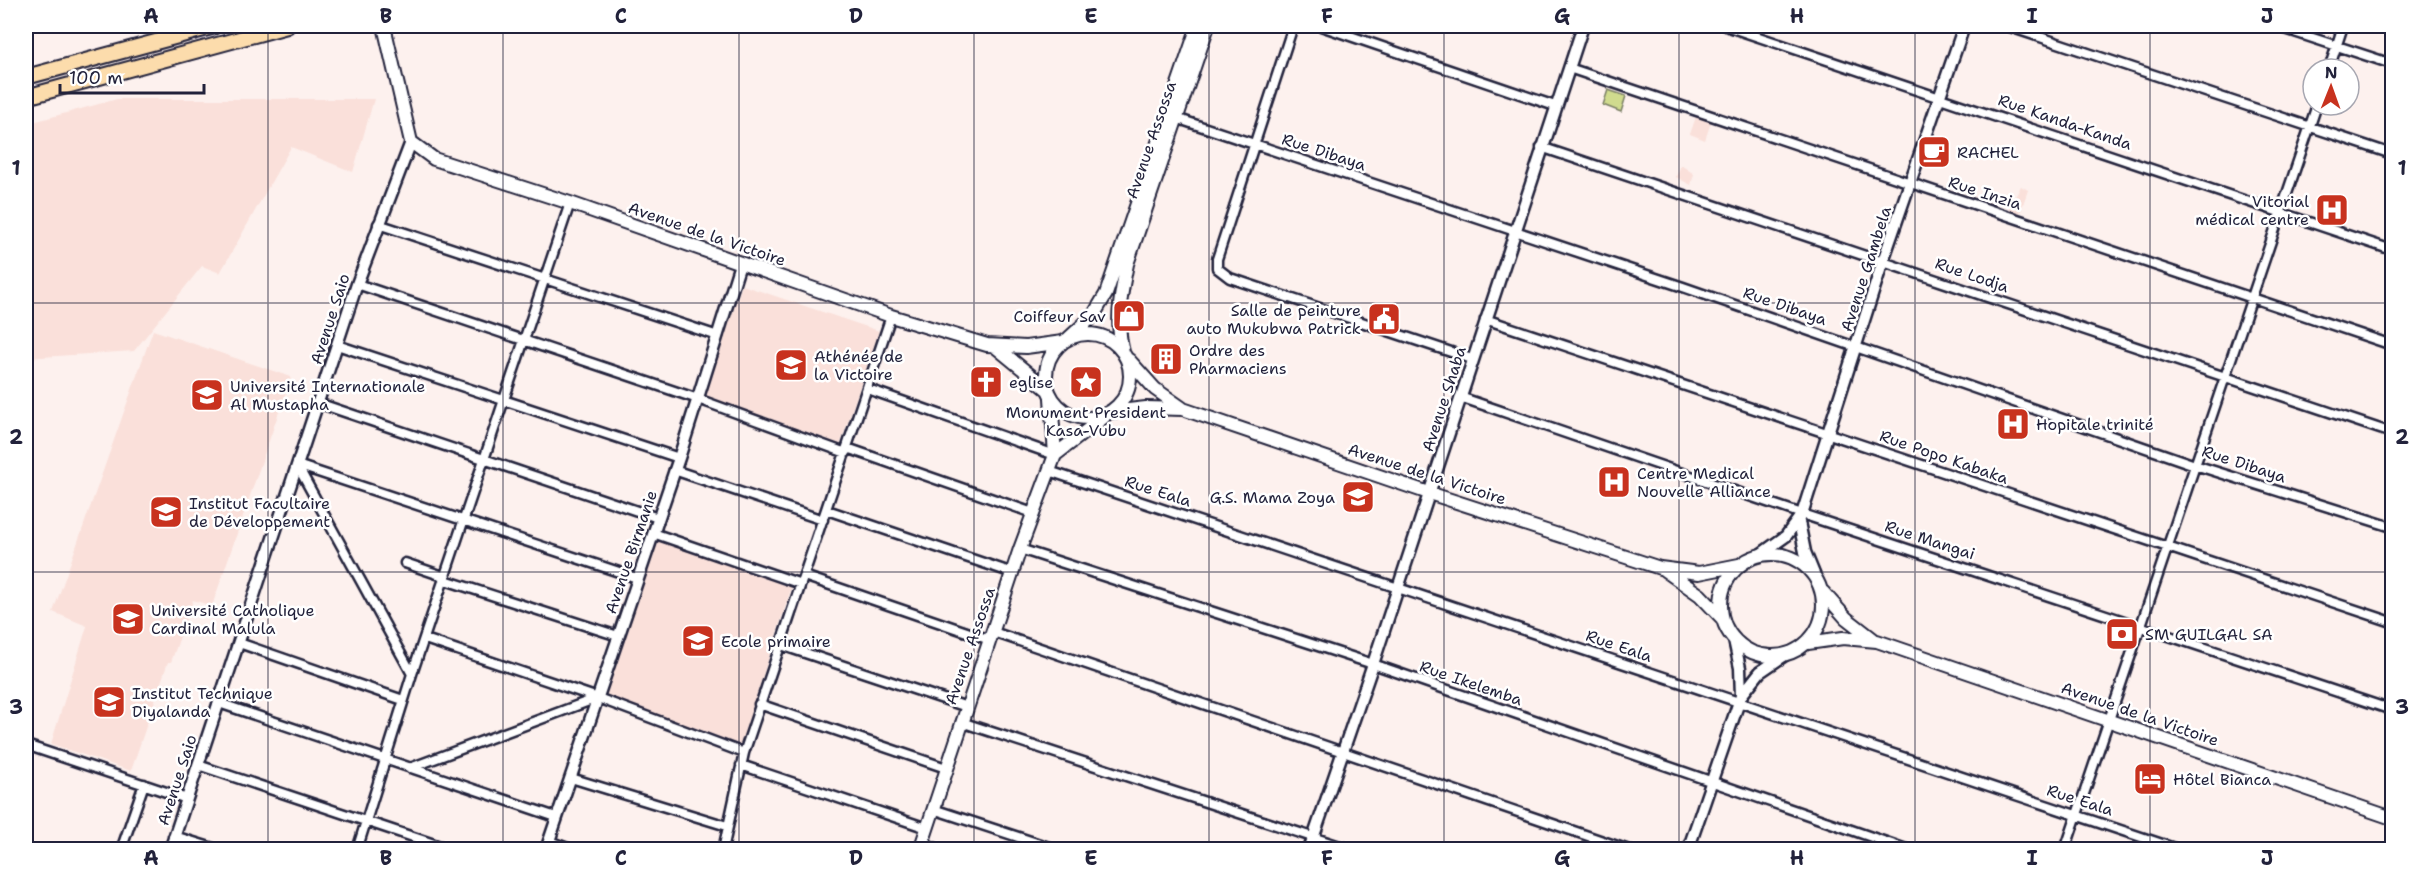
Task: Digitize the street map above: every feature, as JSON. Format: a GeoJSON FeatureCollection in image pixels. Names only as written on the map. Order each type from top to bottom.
{"type":"FeatureCollection","features":[{"type":"Feature","properties":{"kind":"highway"},"geometry":{"type":"LineString","coordinates":[[26,78],[216,26]]}},
{"type":"Feature","properties":{"kind":"highway"},"geometry":{"type":"LineString","coordinates":[[26,97],[287,26]]}},
{"type":"Feature","properties":{"kind":"main road"},"geometry":{"type":"LineString","coordinates":[[384,26],[411,142]]}},
{"type":"Feature","properties":{"kind":"main road","name":"Avenue Assossa"},"geometry":{"type":"LineString","coordinates":[[1123,263],[1198,26]]}},
{"type":"Feature","properties":{"kind":"main road","name":"Avenue Assossa"},"geometry":{"type":"LineString","coordinates":[[1171,116],[1208,26]]}},
{"type":"Feature","properties":{"kind":"main road","name":"Avenue de la Victoire"},"geometry":{"type":"LineString","coordinates":[[411,142],[434,159],[448,165],[570,203],[891,315],[996,347]]}},
{"type":"Feature","properties":{"kind":"main road"},"geometry":{"type":"LineString","coordinates":[[1055,455],[1049,393],[1045,378],[1049,358],[1066,340],[1085,326],[1100,307],[1123,263]]}},
{"type":"Feature","properties":{"kind":"main road"},"geometry":{"type":"LineString","coordinates":[[1055,455],[1110,413],[1127,393],[1130,368],[1124,354],[1118,320],[1123,263]]}},
{"type":"Feature","properties":{"kind":"main road"},"geometry":{"type":"LineString","coordinates":[[996,347],[1026,347],[1086,334],[1103,336],[1124,354],[1155,389],[1184,409]]}},
{"type":"Feature","properties":{"kind":"main road"},"geometry":{"type":"LineString","coordinates":[[996,347],[1049,393],[1070,415],[1096,418],[1110,413],[1146,408],[1184,409]]}},
{"type":"Feature","properties":{"kind":"main road","name":"Avenue de la Victoire"},"geometry":{"type":"LineString","coordinates":[[1184,409],[1429,494],[1660,568]]}},
{"type":"Feature","properties":{"kind":"main road","name":"Avenue Assossa"},"geometry":{"type":"LineString","coordinates":[[921,846],[1020,549],[1055,455]]}},
{"type":"Feature","properties":{"kind":"main road"},"geometry":{"type":"LineString","coordinates":[[1660,568],[1699,573],[1739,566],[1758,556],[1774,554],[1789,556],[1803,563],[1814,574],[1822,590],[1846,618],[1877,641]]}},
{"type":"Feature","properties":{"kind":"main road"},"geometry":{"type":"LineString","coordinates":[[1722,618],[1721,606],[1725,584],[1739,566]]}},
{"type":"Feature","properties":{"kind":"main road"},"geometry":{"type":"LineString","coordinates":[[1660,568],[1700,595],[1722,618],[1734,639],[1748,651],[1766,656],[1785,655],[1808,643],[1843,638],[1877,641]]}},
{"type":"Feature","properties":{"kind":"main road"},"geometry":{"type":"LineString","coordinates":[[1808,643],[1823,618],[1822,590]]}},
{"type":"Feature","properties":{"kind":"main road","name":"Avenue de la Victoire"},"geometry":{"type":"LineString","coordinates":[[1877,641],[2392,818]]}},
{"type":"Feature","properties":{"kind":"street"},"geometry":{"type":"LineString","coordinates":[[1293,26],[1253,144],[1216,268],[1230,279],[1472,359]]}},
{"type":"Feature","properties":{"kind":"street"},"geometry":{"type":"LineString","coordinates":[[1321,26],[1555,106]]}},
{"type":"Feature","properties":{"kind":"street","name":"Avenue Shaba"},"geometry":{"type":"LineString","coordinates":[[1309,849],[1399,586],[1541,147],[1583,26]]}},
{"type":"Feature","properties":{"kind":"street","name":"Rue Kanda-Kanda"},"geometry":{"type":"LineString","coordinates":[[1726,26],[1939,95],[2392,250]]}},
{"type":"Feature","properties":{"kind":"street","name":"Avenue Gambela"},"geometry":{"type":"LineString","coordinates":[[1801,518],[1830,434],[1883,261],[1964,26]]}},
{"type":"Feature","properties":{"kind":"street"},"geometry":{"type":"LineString","coordinates":[[2007,26],[2392,154]]}},
{"type":"Feature","properties":{"kind":"street"},"geometry":{"type":"LineString","coordinates":[[2276,26],[2392,64]]}},
{"type":"Feature","properties":{"kind":"street"},"geometry":{"type":"LineString","coordinates":[[2332,57],[2343,26]]}},
{"type":"Feature","properties":{"kind":"street","name":"Rue Inzia"},"geometry":{"type":"LineString","coordinates":[[1569,68],[2392,345]]}},
{"type":"Feature","properties":{"kind":"street","name":"Rue Dibaya"},"geometry":{"type":"LineString","coordinates":[[1171,116],[1857,347],[2195,465],[2392,527]]}},
{"type":"Feature","properties":{"kind":"street"},"geometry":{"type":"LineString","coordinates":[[2066,849],[2143,626],[2279,211],[2313,117]]}},
{"type":"Feature","properties":{"kind":"street","name":"Avenue Saio"},"geometry":{"type":"LineString","coordinates":[[170,849],[357,284],[411,142]]}},
{"type":"Feature","properties":{"kind":"street","name":"Rue Lodja"},"geometry":{"type":"LineString","coordinates":[[1541,147],[2392,433]]}},
{"type":"Feature","properties":{"kind":"street"},"geometry":{"type":"LineString","coordinates":[[357,849],[403,700],[570,203]]}},
{"type":"Feature","properties":{"kind":"street"},"geometry":{"type":"LineString","coordinates":[[378,224],[718,336]]}},
{"type":"Feature","properties":{"kind":"street","name":"Avenue Birmanie"},"geometry":{"type":"LineString","coordinates":[[548,845],[741,264]]}},
{"type":"Feature","properties":{"kind":"street"},"geometry":{"type":"LineString","coordinates":[[357,284],[1033,513]]}},
{"type":"Feature","properties":{"kind":"street"},"geometry":{"type":"LineString","coordinates":[[723,849],[741,765],[759,704],[827,510],[891,315]]}},
{"type":"Feature","properties":{"kind":"street","name":"Rue Popo Kabaka"},"geometry":{"type":"LineString","coordinates":[[1485,319],[2392,622]]}},
{"type":"Feature","properties":{"kind":"street"},"geometry":{"type":"LineString","coordinates":[[337,345],[678,458]]}},
{"type":"Feature","properties":{"kind":"street"},"geometry":{"type":"LineString","coordinates":[[868,389],[1055,455]]}},
{"type":"Feature","properties":{"kind":"street","name":"Rue Mangai"},"geometry":{"type":"LineString","coordinates":[[1460,397],[1801,518],[2143,626],[2392,710]]}},
{"type":"Feature","properties":{"kind":"street"},"geometry":{"type":"LineString","coordinates":[[318,403],[658,518]]}},
{"type":"Feature","properties":{"kind":"street"},"geometry":{"type":"LineString","coordinates":[[297,465],[637,578]]}},
{"type":"Feature","properties":{"kind":"street"},"geometry":{"type":"LineString","coordinates":[[297,465],[412,674]]}},
{"type":"Feature","properties":{"kind":"street"},"geometry":{"type":"LineString","coordinates":[[674,470],[823,520]]}},
{"type":"Feature","properties":{"kind":"street","name":"Rue Eala"},"geometry":{"type":"LineString","coordinates":[[1049,471],[1399,586],[2180,849]]}},
{"type":"Feature","properties":{"kind":"street"},"geometry":{"type":"LineString","coordinates":[[827,510],[1013,573]]}},
{"type":"Feature","properties":{"kind":"street"},"geometry":{"type":"LineString","coordinates":[[1758,556],[1778,543],[1801,518]]}},
{"type":"Feature","properties":{"kind":"street"},"geometry":{"type":"LineString","coordinates":[[1801,518],[1805,552],[1814,574]]}},
{"type":"Feature","properties":{"kind":"street"},"geometry":{"type":"LineString","coordinates":[[653,533],[992,636],[1629,849]]}},
{"type":"Feature","properties":{"kind":"street","name":"Rue Ikelemba"},"geometry":{"type":"LineString","coordinates":[[1020,549],[1373,664],[1710,783],[1909,849]]}},
{"type":"Feature","properties":{"kind":"street"},"geometry":{"type":"LineString","coordinates":[[405,563],[618,636]]}},
{"type":"Feature","properties":{"kind":"street"},"geometry":{"type":"LineString","coordinates":[[425,639],[598,698],[744,753]]}},
{"type":"Feature","properties":{"kind":"street"},"geometry":{"type":"LineString","coordinates":[[1734,639],[1740,668],[1740,700]]}},
{"type":"Feature","properties":{"kind":"street"},"geometry":{"type":"LineString","coordinates":[[238,644],[403,700]]}},
{"type":"Feature","properties":{"kind":"street"},"geometry":{"type":"LineString","coordinates":[[781,645],[967,707]]}},
{"type":"Feature","properties":{"kind":"street"},"geometry":{"type":"LineString","coordinates":[[1688,849],[1740,700],[1760,672],[1785,655]]}},
{"type":"Feature","properties":{"kind":"street"},"geometry":{"type":"LineString","coordinates":[[410,768],[598,698]]}},
{"type":"Feature","properties":{"kind":"street"},"geometry":{"type":"LineString","coordinates":[[219,703],[556,817]]}},
{"type":"Feature","properties":{"kind":"street"},"geometry":{"type":"LineString","coordinates":[[759,704],[946,768]]}},
{"type":"Feature","properties":{"kind":"street"},"geometry":{"type":"LineString","coordinates":[[961,722],[1352,849]]}},
{"type":"Feature","properties":{"kind":"street"},"geometry":{"type":"LineString","coordinates":[[26,745],[187,799]]}},
{"type":"Feature","properties":{"kind":"street"},"geometry":{"type":"LineString","coordinates":[[198,765],[452,849]]}},
{"type":"Feature","properties":{"kind":"street"},"geometry":{"type":"LineString","coordinates":[[741,765],[927,828]]}},
{"type":"Feature","properties":{"kind":"street"},"geometry":{"type":"LineString","coordinates":[[571,778],[727,826]]}},
{"type":"Feature","properties":{"kind":"street"},"geometry":{"type":"LineString","coordinates":[[121,849],[144,784]]}},
{"type":"Feature","properties":{"kind":"street"},"geometry":{"type":"LineString","coordinates":[[933,809],[1058,849]]}},
{"type":"Feature","properties":{"kind":"street"},"geometry":{"type":"LineString","coordinates":[[174,837],[216,849]]}},
{"type":"Feature","properties":{"kind":"street"},"geometry":{"type":"LineString","coordinates":[[548,845],[574,849]]}},
{"type":"Feature","properties":{"kind":"street"},"geometry":{"type":"LineString","coordinates":[[921,846],[940,849]]}},
{"type":"Feature","properties":{"kind":"shaded area"},"geometry":{"type":"Polygon","coordinates":[[[117,99],[374,99],[353,172],[291,147],[220,273],[202,266],[134,351],[26,358],[26,124],[117,99]]]}},
{"type":"Feature","properties":{"kind":"shaded area"},"geometry":{"type":"Polygon","coordinates":[[[1696,117],[1711,122],[1705,140],[1690,134],[1696,117]]]}},
{"type":"Feature","properties":{"kind":"shaded area"},"geometry":{"type":"Polygon","coordinates":[[[1681,165],[1694,174],[1691,185],[1676,177],[1681,165]]]}},
{"type":"Feature","properties":{"kind":"shaded area"},"geometry":{"type":"Polygon","coordinates":[[[2021,186],[2028,190],[2020,213],[2008,210],[2021,186]]]}},
{"type":"Feature","properties":{"kind":"shaded area","name":"Athénée de la Victoire"},"geometry":{"type":"Polygon","coordinates":[[[742,285],[879,331],[839,448],[703,399],[742,285]]]}},
{"type":"Feature","properties":{"kind":"shaded area"},"geometry":{"type":"Polygon","coordinates":[[[153,330],[291,377],[212,606],[193,600],[171,662],[168,662],[131,771],[51,744],[87,626],[53,612],[153,330]]]}},
{"type":"Feature","properties":{"kind":"shaded area","name":"Ecole primaire"},"geometry":{"type":"Polygon","coordinates":[[[656,540],[792,586],[739,749],[604,695],[656,540]]]}},
{"type":"Feature","properties":{"kind":"green space"},"geometry":{"type":"Polygon","coordinates":[[[1608,90],[1626,96],[1621,112],[1603,105],[1608,90]]]}},
{"type":"Feature","properties":{"kind":"place","name":"RACHEL"},"geometry":{"type":"Point","coordinates":[1934,152]}},
{"type":"Feature","properties":{"kind":"place","name":"Vitorial médical centre"},"geometry":{"type":"Point","coordinates":[2332,210]}},
{"type":"Feature","properties":{"kind":"place","name":"Coiffeur Sav"},"geometry":{"type":"Point","coordinates":[1129,316]}},
{"type":"Feature","properties":{"kind":"place","name":"Salle de peinture auto Mukubwa Patrick"},"geometry":{"type":"Point","coordinates":[1384,319]}},
{"type":"Feature","properties":{"kind":"place","name":"Ordre des Pharmaciens"},"geometry":{"type":"Point","coordinates":[1166,359]}},
{"type":"Feature","properties":{"kind":"place","name":"Athénée de la Victoire"},"geometry":{"type":"Point","coordinates":[791,365]}},
{"type":"Feature","properties":{"kind":"place","name":"eglise"},"geometry":{"type":"Point","coordinates":[986,382]}},
{"type":"Feature","properties":{"kind":"place","name":"Monument President Kasa-Vubu"},"geometry":{"type":"Point","coordinates":[1086,382]}},
{"type":"Feature","properties":{"kind":"place","name":"Université Internationale Al Mustapha"},"geometry":{"type":"Point","coordinates":[207,395]}},
{"type":"Feature","properties":{"kind":"place","name":"Hopitale trinité"},"geometry":{"type":"Point","coordinates":[2013,424]}},
{"type":"Feature","properties":{"kind":"place","name":"Centre Medical Nouvelle Alliance"},"geometry":{"type":"Point","coordinates":[1614,482]}},
{"type":"Feature","properties":{"kind":"place","name":"G.S. Mama Zoya"},"geometry":{"type":"Point","coordinates":[1358,497]}},
{"type":"Feature","properties":{"kind":"place","name":"Institut Facultaire de Développement"},"geometry":{"type":"Point","coordinates":[166,512]}},
{"type":"Feature","properties":{"kind":"place","name":"Université Catholique Cardinal Malula"},"geometry":{"type":"Point","coordinates":[128,619]}},
{"type":"Feature","properties":{"kind":"place","name":"SM GUILGAL SA"},"geometry":{"type":"Point","coordinates":[2122,634]}},
{"type":"Feature","properties":{"kind":"place","name":"Ecole primaire"},"geometry":{"type":"Point","coordinates":[698,641]}},
{"type":"Feature","properties":{"kind":"place","name":"Institut Technique Diyalanda"},"geometry":{"type":"Point","coordinates":[109,702]}},
{"type":"Feature","properties":{"kind":"place","name":"Hôtel Bianca"},"geometry":{"type":"Point","coordinates":[2150,779]}}]}
